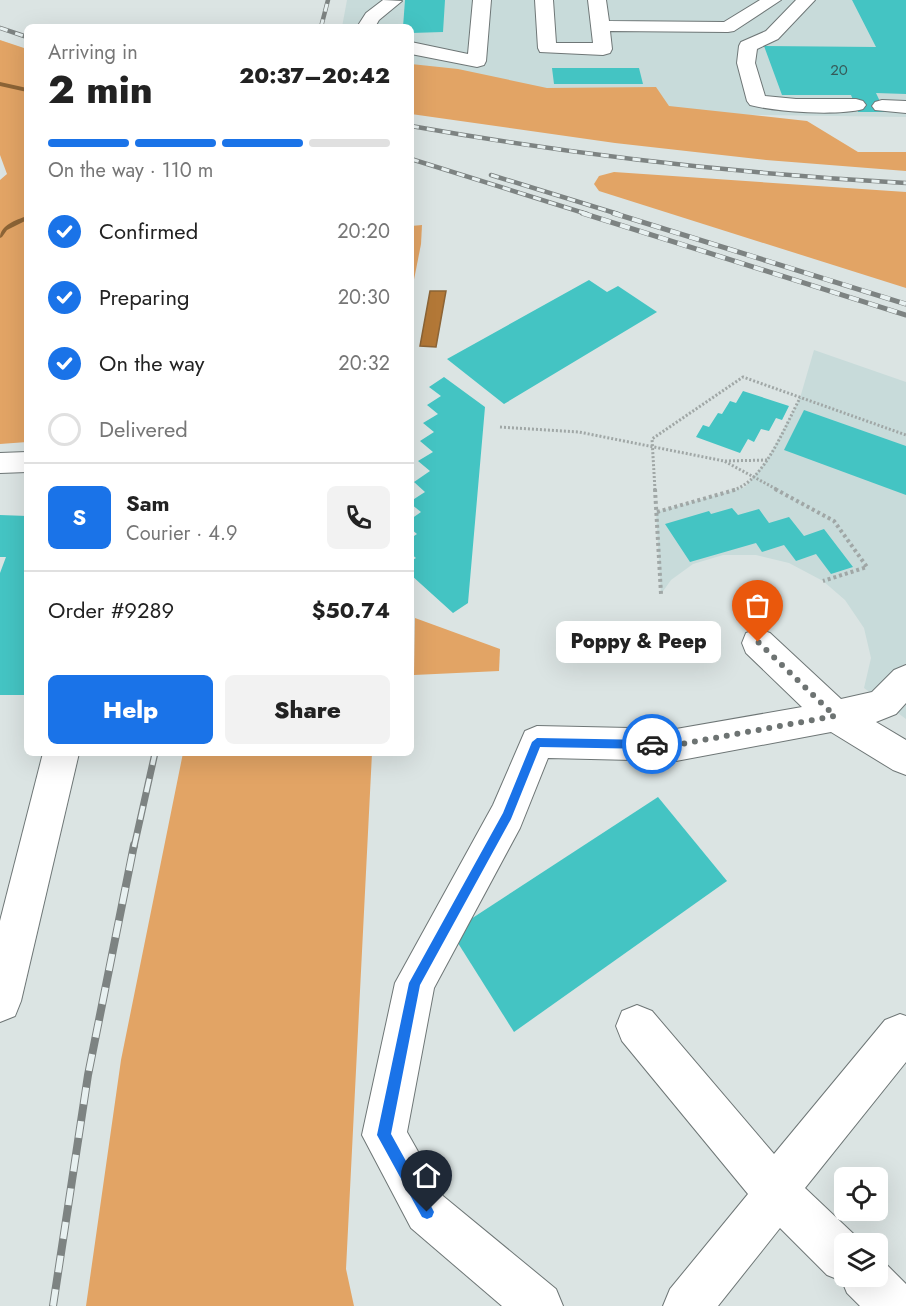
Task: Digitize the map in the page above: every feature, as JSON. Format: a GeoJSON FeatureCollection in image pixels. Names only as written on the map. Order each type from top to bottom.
{"type":"FeatureCollection","features":[{"type":"Feature","properties":{"kind":"street"},"geometry":{"type":"LineString","coordinates":[[414,49],[477,62],[482,0]]}},
{"type":"Feature","properties":{"kind":"street"},"geometry":{"type":"LineString","coordinates":[[544,0],[547,48],[603,49],[597,0]]}},
{"type":"Feature","properties":{"kind":"street"},"geometry":{"type":"LineString","coordinates":[[601,26],[728,27],[772,0]]}},
{"type":"Feature","properties":{"kind":"street"},"geometry":{"type":"LineString","coordinates":[[806,0],[772,34],[748,46],[747,63],[757,101],[796,105],[855,105]]}},
{"type":"Feature","properties":{"kind":"street"},"geometry":{"type":"LineString","coordinates":[[392,22],[393,1]]}},
{"type":"Feature","properties":{"kind":"street"},"geometry":{"type":"LineString","coordinates":[[368,24],[372,16],[393,1]]}},
{"type":"Feature","properties":{"kind":"street"},"geometry":{"type":"LineString","coordinates":[[882,106],[906,107]]}},
{"type":"Feature","properties":{"kind":"street"},"geometry":{"type":"LineString","coordinates":[[0,464],[24,462]]}},
{"type":"Feature","properties":{"kind":"street"},"geometry":{"type":"LineString","coordinates":[[758,642],[835,716],[906,759]]}},
{"type":"Feature","properties":{"kind":"street"},"geometry":{"type":"LineString","coordinates":[[539,1306],[427,1212],[384,1135],[415,983],[507,816],[537,742],[676,745],[867,710],[884,703],[906,680]]}},
{"type":"Feature","properties":{"kind":"street"},"geometry":{"type":"LineString","coordinates":[[0,1000],[60,756]]}},
{"type":"Feature","properties":{"kind":"street"},"geometry":{"type":"LineString","coordinates":[[638,1026],[778,1194],[834,1248]]}},
{"type":"Feature","properties":{"kind":"street"},"geometry":{"type":"LineString","coordinates":[[687,1306],[778,1194],[792,1166],[900,1035],[906,1041]]}},
{"type":"Feature","properties":{"kind":"street"},"geometry":{"type":"LineString","coordinates":[[875,1287],[894,1306]]}},
{"type":"Feature","properties":{"kind":"path"},"geometry":{"type":"LineString","coordinates":[[661,594],[652,439],[743,377],[906,435]]}},
{"type":"Feature","properties":{"kind":"path"},"geometry":{"type":"LineString","coordinates":[[656,512],[744,487],[767,460],[800,398]]}},
{"type":"Feature","properties":{"kind":"path"},"geometry":{"type":"LineString","coordinates":[[500,427],[579,432],[724,461],[767,460]]}},
{"type":"Feature","properties":{"kind":"path"},"geometry":{"type":"LineString","coordinates":[[724,461],[834,521],[867,567],[823,580]]}},
{"type":"Feature","properties":{"kind":"shaded area"},"geometry":{"type":"Polygon","coordinates":[[[347,0],[906,0],[906,117],[562,112],[414,91],[414,24],[343,24],[347,0]]]}},
{"type":"Feature","properties":{"kind":"shaded area"},"geometry":{"type":"Polygon","coordinates":[[[0,40],[24,48],[24,442],[0,444],[0,180],[7,174],[0,155],[0,40]]]}},
{"type":"Feature","properties":{"kind":"shaded area"},"geometry":{"type":"Polygon","coordinates":[[[414,64],[458,69],[547,88],[656,87],[669,106],[807,121],[858,152],[906,152],[906,171],[766,160],[615,143],[414,114],[414,64]]]}},
{"type":"Feature","properties":{"kind":"shaded area"},"geometry":{"type":"Polygon","coordinates":[[[614,172],[906,192],[906,288],[599,191],[594,184],[599,176],[614,172]]]}},
{"type":"Feature","properties":{"kind":"shaded area"},"geometry":{"type":"Polygon","coordinates":[[[422,225],[414,280],[414,226],[422,225]]]}},
{"type":"Feature","properties":{"kind":"shaded area"},"geometry":{"type":"Polygon","coordinates":[[[430,291],[446,291],[436,347],[420,346],[430,291]]]}},
{"type":"Feature","properties":{"kind":"shaded area"},"geometry":{"type":"Polygon","coordinates":[[[814,350],[906,382],[906,719],[864,688],[871,658],[864,628],[845,600],[823,581],[789,563],[756,555],[723,555],[693,564],[671,580],[661,594],[656,512],[745,487],[767,460],[800,398],[814,350]]]}},
{"type":"Feature","properties":{"kind":"shaded area"},"geometry":{"type":"Polygon","coordinates":[[[415,618],[500,649],[499,671],[414,675],[415,618]]]}},
{"type":"Feature","properties":{"kind":"shaded area"},"geometry":{"type":"Polygon","coordinates":[[[182,756],[372,756],[346,1269],[354,1306],[86,1306],[121,1060],[182,756]]]}},
{"type":"Feature","properties":{"kind":"building"},"geometry":{"type":"Polygon","coordinates":[[[405,0],[445,0],[443,32],[414,33],[414,24],[403,24],[405,0]]]}},
{"type":"Feature","properties":{"kind":"building"},"geometry":{"type":"Polygon","coordinates":[[[852,0],[906,0],[906,94],[876,93],[885,112],[858,112],[851,95],[782,95],[764,46],[876,47],[852,0]]]}},
{"type":"Feature","properties":{"kind":"building"},"geometry":{"type":"Polygon","coordinates":[[[552,68],[639,68],[643,84],[554,84],[552,68]]]}},
{"type":"Feature","properties":{"kind":"building"},"geometry":{"type":"Polygon","coordinates":[[[589,280],[607,292],[618,286],[657,312],[504,404],[447,359],[589,280]]]}},
{"type":"Feature","properties":{"kind":"building"},"geometry":{"type":"Polygon","coordinates":[[[444,377],[485,407],[468,603],[453,613],[414,578],[414,559],[416,558],[414,556],[414,536],[417,534],[414,532],[414,517],[421,512],[414,506],[414,499],[425,492],[414,482],[430,471],[418,461],[433,452],[420,441],[434,432],[423,423],[438,414],[427,405],[441,396],[429,387],[444,377]]]}},
{"type":"Feature","properties":{"kind":"building"},"geometry":{"type":"Polygon","coordinates":[[[743,391],[789,406],[782,420],[776,418],[769,431],[761,429],[754,442],[748,439],[740,453],[696,437],[703,425],[709,427],[718,413],[722,414],[730,401],[736,403],[743,391]]]}},
{"type":"Feature","properties":{"kind":"building"},"geometry":{"type":"Polygon","coordinates":[[[804,410],[906,446],[906,495],[784,450],[804,410]]]}},
{"type":"Feature","properties":{"kind":"building"},"geometry":{"type":"Polygon","coordinates":[[[732,508],[738,515],[759,509],[769,523],[789,517],[804,536],[824,529],[853,567],[831,574],[816,554],[796,561],[784,545],[762,552],[756,543],[690,562],[665,524],[709,511],[711,514],[732,508]]]}},
{"type":"Feature","properties":{"kind":"building"},"geometry":{"type":"Polygon","coordinates":[[[0,515],[24,516],[24,695],[0,695],[0,573],[6,557],[0,557],[0,515]]]}},
{"type":"Feature","properties":{"kind":"building"},"geometry":{"type":"Polygon","coordinates":[[[658,797],[727,881],[514,1032],[451,932],[658,797]]]}},
{"type":"Feature","properties":{"kind":"waterway"},"geometry":{"type":"LineString","coordinates":[[0,84],[24,89]]}},
{"type":"Feature","properties":{"kind":"waterway"},"geometry":{"type":"LineString","coordinates":[[0,236],[5,229],[24,220]]}},
{"type":"Feature","properties":{"kind":"railway"},"geometry":{"type":"LineString","coordinates":[[322,24],[328,0]]}},
{"type":"Feature","properties":{"kind":"railway"},"geometry":{"type":"LineString","coordinates":[[0,28],[24,36]]}},
{"type":"Feature","properties":{"kind":"railway"},"geometry":{"type":"LineString","coordinates":[[414,126],[534,146],[658,162],[906,183]]}},
{"type":"Feature","properties":{"kind":"railway"},"geometry":{"type":"LineString","coordinates":[[414,160],[587,214]]}},
{"type":"Feature","properties":{"kind":"railway"},"geometry":{"type":"LineString","coordinates":[[491,175],[618,214]]}},
{"type":"Feature","properties":{"kind":"railway"},"geometry":{"type":"LineString","coordinates":[[582,213],[906,315]]}},
{"type":"Feature","properties":{"kind":"railway"},"geometry":{"type":"LineString","coordinates":[[613,213],[906,304]]}},
{"type":"Feature","properties":{"kind":"railway"},"geometry":{"type":"LineString","coordinates":[[134,847],[154,756]]}},
{"type":"Feature","properties":{"kind":"railway"},"geometry":{"type":"LineString","coordinates":[[53,1306],[88,1075],[134,845]]}},
{"type":"Feature","properties":{"kind":"way so far"},"geometry":{"type":"LineString","coordinates":[[652,744],[676,745],[835,716],[758,642]]}},
{"type":"Feature","properties":{"kind":"place","name":"Poppy & Peep"},"geometry":{"type":"Point","coordinates":[758,642]}},
{"type":"Feature","properties":{"kind":"route"},"geometry":{"type":"LineString","coordinates":[[427,1212],[384,1135],[415,983],[507,816],[537,742],[652,744]]}}]}
